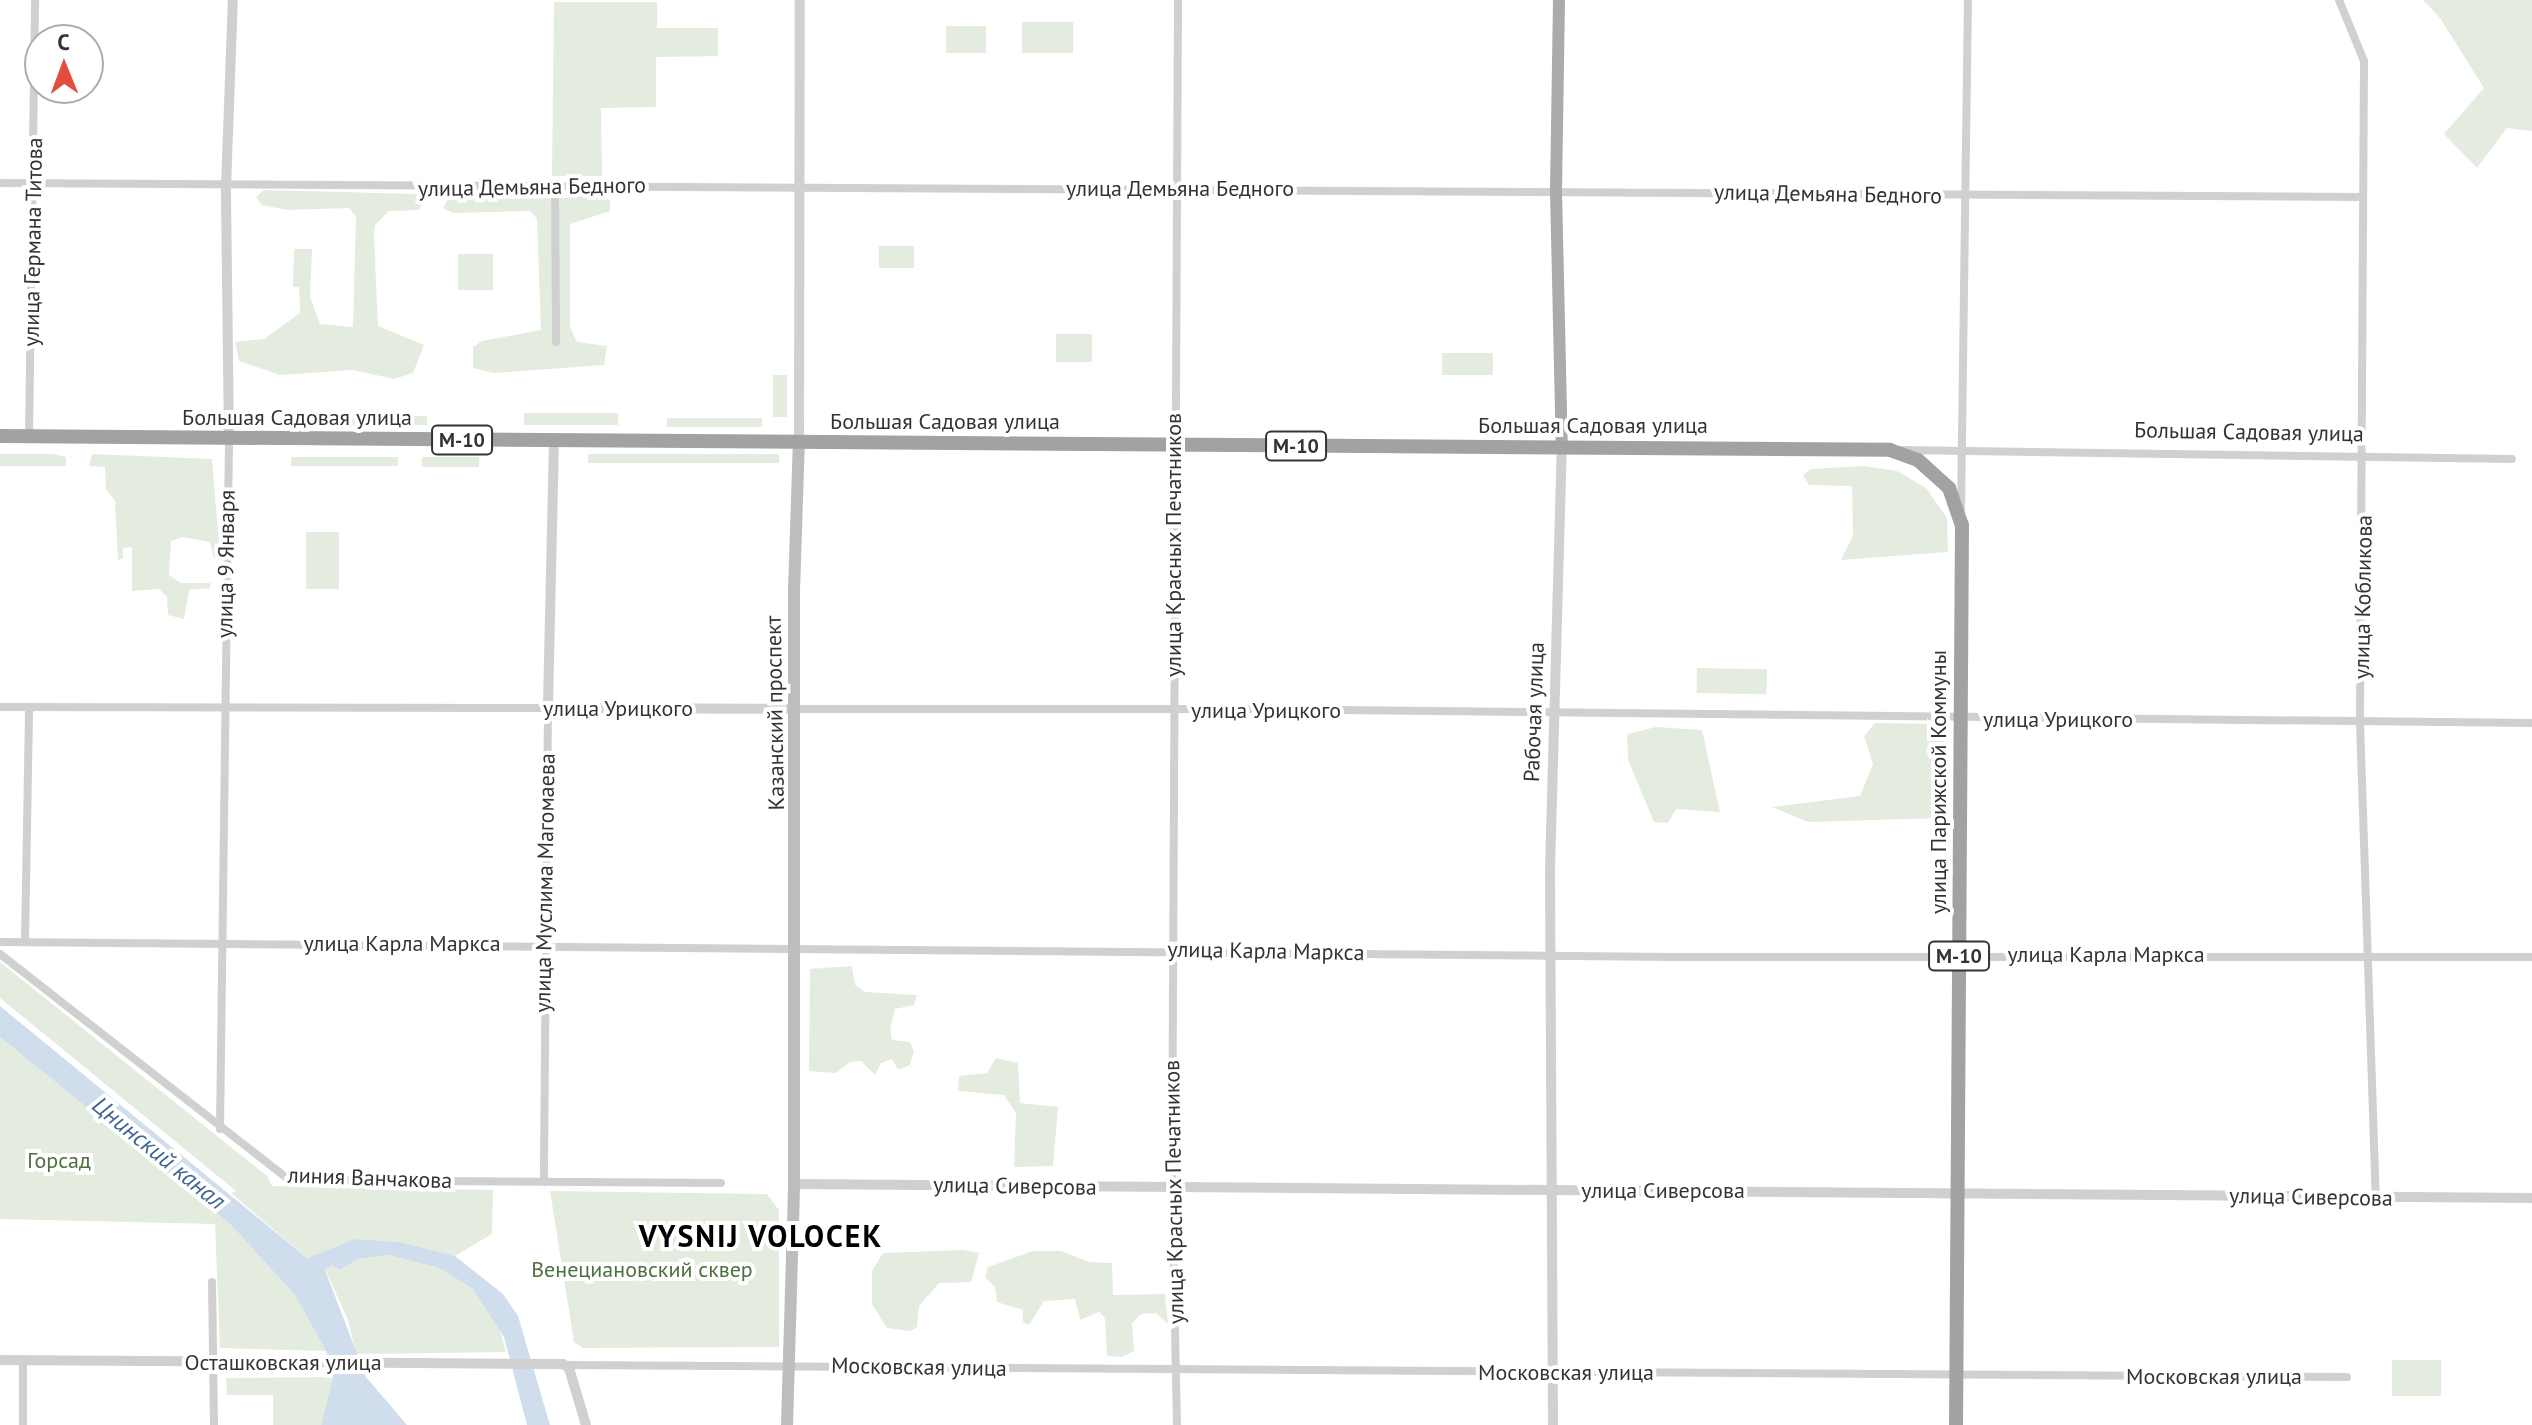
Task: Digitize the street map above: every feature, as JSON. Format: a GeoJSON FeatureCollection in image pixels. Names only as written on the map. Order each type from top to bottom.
{"type":"FeatureCollection","features":[{"type":"Feature","properties":{"kind":"highway","name":"Большая Садовая улица"},"geometry":{"type":"LineString","coordinates":[[0,436],[229,441],[554,440],[1890,450],[1938,474]]}},
{"type":"Feature","properties":{"kind":"highway","name":"улица Парижской Коммуны"},"geometry":{"type":"LineString","coordinates":[[1938,474],[1961,516],[1958,1193]]}},
{"type":"Feature","properties":{"kind":"highway","name":"М-10"},"geometry":{"type":"LineString","coordinates":[[1956,1425],[1958,1193]]}},
{"type":"Feature","properties":{"kind":"main road","name":"Рабочая улица"},"geometry":{"type":"LineString","coordinates":[[1559,0],[1556,191],[1562,448]]}},
{"type":"Feature","properties":{"kind":"main road","name":"Казанский проспект"},"geometry":{"type":"LineString","coordinates":[[787,1425],[797,947],[795,709],[799,443]]}},
{"type":"Feature","properties":{"kind":"street","name":"улица Германа Титова"},"geometry":{"type":"LineString","coordinates":[[29,437],[35,0]]}},
{"type":"Feature","properties":{"kind":"street","name":"улица 9 Января"},"geometry":{"type":"LineString","coordinates":[[220,1129],[219,944],[229,441],[226,187],[233,0]]}},
{"type":"Feature","properties":{"kind":"street","name":"Казанский проспект"},"geometry":{"type":"LineString","coordinates":[[799,443],[800,0]]}},
{"type":"Feature","properties":{"kind":"street","name":"улица Красных Печатников"},"geometry":{"type":"LineString","coordinates":[[1177,1425],[1172,1188],[1172,949],[1178,0]]}},
{"type":"Feature","properties":{"kind":"street","name":"улица Парижской Коммуны"},"geometry":{"type":"LineString","coordinates":[[1961,516],[1968,0]]}},
{"type":"Feature","properties":{"kind":"street","name":"улица Кобликова"},"geometry":{"type":"LineString","coordinates":[[2339,0],[2364,61],[2360,722],[2376,1198]]}},
{"type":"Feature","properties":{"kind":"street","name":"улица Демьяна Бедного"},"geometry":{"type":"LineString","coordinates":[[0,183],[555,188],[798,185],[2361,197]]}},
{"type":"Feature","properties":{"kind":"street"},"geometry":{"type":"LineString","coordinates":[[555,188],[556,342]]}},
{"type":"Feature","properties":{"kind":"street","name":"улица Муслима Магомаева"},"geometry":{"type":"LineString","coordinates":[[544,1182],[543,944],[554,440]]}},
{"type":"Feature","properties":{"kind":"street","name":"Рабочая улица"},"geometry":{"type":"LineString","coordinates":[[1553,1425],[1551,954],[1562,448]]}},
{"type":"Feature","properties":{"kind":"street","name":"Большая Садовая улица"},"geometry":{"type":"LineString","coordinates":[[1890,450],[2512,459]]}},
{"type":"Feature","properties":{"kind":"street","name":"улица Урицкого"},"geometry":{"type":"LineString","coordinates":[[0,707],[223,711],[548,708],[1554,712],[1961,719],[2532,723]]}},
{"type":"Feature","properties":{"kind":"street"},"geometry":{"type":"LineString","coordinates":[[25,942],[29,707]]}},
{"type":"Feature","properties":{"kind":"street","name":"улица Карла Маркса"},"geometry":{"type":"LineString","coordinates":[[0,942],[1551,954],[2532,957]]}},
{"type":"Feature","properties":{"kind":"street","name":"линия Ванчакова"},"geometry":{"type":"LineString","coordinates":[[0,954],[289,1180],[721,1183]]}},
{"type":"Feature","properties":{"kind":"street","name":"улица Сиверсова"},"geometry":{"type":"LineString","coordinates":[[794,1184],[2532,1198]]}},
{"type":"Feature","properties":{"kind":"street"},"geometry":{"type":"LineString","coordinates":[[212,1282],[214,1425]]}},
{"type":"Feature","properties":{"kind":"street","name":"Осташковская улица"},"geometry":{"type":"LineString","coordinates":[[0,1360],[566,1365]]}},
{"type":"Feature","properties":{"kind":"street"},"geometry":{"type":"LineString","coordinates":[[23,1361],[23,1425]]}},
{"type":"Feature","properties":{"kind":"street"},"geometry":{"type":"LineString","coordinates":[[566,1365],[586,1425]]}},
{"type":"Feature","properties":{"kind":"street","name":"Московская улица"},"geometry":{"type":"LineString","coordinates":[[566,1365],[2347,1377]]}},
{"type":"Feature","properties":{"kind":"green space"},"geometry":{"type":"Polygon","coordinates":[[[2423,0],[2532,0],[2532,131],[2507,128],[2477,168],[2444,134],[2484,88],[2440,18],[2423,0]]]}},
{"type":"Feature","properties":{"kind":"green space"},"geometry":{"type":"Polygon","coordinates":[[[554,2],[657,2],[657,28],[718,28],[718,56],[656,57],[656,107],[601,108],[602,176],[552,176],[554,2]]]}},
{"type":"Feature","properties":{"kind":"green space"},"geometry":{"type":"Polygon","coordinates":[[[1022,22],[1073,22],[1073,53],[1022,53],[1022,22]]]}},
{"type":"Feature","properties":{"kind":"green space"},"geometry":{"type":"Polygon","coordinates":[[[946,26],[986,26],[986,53],[946,53],[946,26]]]}},
{"type":"Feature","properties":{"kind":"green space"},"geometry":{"type":"Polygon","coordinates":[[[264,190],[417,194],[424,201],[419,210],[389,211],[375,225],[374,235],[378,326],[424,345],[413,373],[394,379],[353,370],[280,375],[239,361],[235,342],[264,339],[300,313],[299,287],[293,287],[294,249],[312,249],[310,297],[320,324],[353,327],[356,216],[349,208],[287,210],[262,205],[256,197],[264,190]]]}},
{"type":"Feature","properties":{"kind":"green space"},"geometry":{"type":"Polygon","coordinates":[[[602,194],[610,201],[610,211],[570,224],[570,327],[577,342],[607,346],[604,365],[493,373],[473,368],[473,347],[482,341],[541,330],[537,219],[530,211],[453,213],[443,208],[448,199],[602,194]]]}},
{"type":"Feature","properties":{"kind":"green space"},"geometry":{"type":"Polygon","coordinates":[[[879,246],[914,246],[914,268],[879,268],[879,246]]]}},
{"type":"Feature","properties":{"kind":"green space"},"geometry":{"type":"Polygon","coordinates":[[[458,254],[493,254],[493,290],[458,290],[458,254]]]}},
{"type":"Feature","properties":{"kind":"green space"},"geometry":{"type":"Polygon","coordinates":[[[1056,334],[1092,334],[1092,362],[1056,362],[1056,334]]]}},
{"type":"Feature","properties":{"kind":"green space"},"geometry":{"type":"Polygon","coordinates":[[[1442,353],[1493,353],[1493,375],[1442,375],[1442,353]]]}},
{"type":"Feature","properties":{"kind":"green space"},"geometry":{"type":"Polygon","coordinates":[[[773,375],[787,375],[787,417],[773,417],[773,375]]]}},
{"type":"Feature","properties":{"kind":"green space"},"geometry":{"type":"Polygon","coordinates":[[[524,413],[618,413],[618,425],[524,425],[524,413]]]}},
{"type":"Feature","properties":{"kind":"green space"},"geometry":{"type":"Polygon","coordinates":[[[293,416],[427,416],[427,425],[293,425],[293,416]]]}},
{"type":"Feature","properties":{"kind":"green space"},"geometry":{"type":"Polygon","coordinates":[[[667,418],[762,418],[762,427],[667,427],[667,418]]]}},
{"type":"Feature","properties":{"kind":"green space"},"geometry":{"type":"Polygon","coordinates":[[[0,454],[52,454],[66,457],[66,466],[0,466],[0,454]]]}},
{"type":"Feature","properties":{"kind":"green space"},"geometry":{"type":"Polygon","coordinates":[[[92,454],[212,459],[220,554],[214,558],[210,542],[182,537],[171,541],[169,575],[181,583],[210,583],[210,588],[189,590],[184,619],[168,615],[167,597],[159,589],[132,591],[132,547],[123,548],[123,558],[118,560],[115,501],[106,489],[105,467],[89,466],[92,454]]]}},
{"type":"Feature","properties":{"kind":"green space"},"geometry":{"type":"Polygon","coordinates":[[[588,454],[779,454],[779,463],[588,463],[588,454]]]}},
{"type":"Feature","properties":{"kind":"green space"},"geometry":{"type":"Polygon","coordinates":[[[291,457],[398,457],[398,466],[291,466],[291,457]]]}},
{"type":"Feature","properties":{"kind":"green space"},"geometry":{"type":"Polygon","coordinates":[[[422,457],[479,457],[479,467],[422,467],[422,457]]]}},
{"type":"Feature","properties":{"kind":"green space"},"geometry":{"type":"Polygon","coordinates":[[[1864,466],[1897,471],[1926,488],[1947,518],[1948,552],[1841,560],[1853,536],[1852,486],[1809,485],[1803,475],[1811,469],[1864,466]]]}},
{"type":"Feature","properties":{"kind":"green space"},"geometry":{"type":"Polygon","coordinates":[[[306,532],[339,532],[339,589],[306,589],[306,532]]]}},
{"type":"Feature","properties":{"kind":"green space"},"geometry":{"type":"Polygon","coordinates":[[[1697,668],[1767,669],[1767,694],[1697,693],[1697,668]]]}},
{"type":"Feature","properties":{"kind":"green space"},"geometry":{"type":"Polygon","coordinates":[[[1875,723],[1929,724],[1940,731],[1944,739],[1940,818],[1808,822],[1772,807],[1860,796],[1873,764],[1864,736],[1875,723]]]}},
{"type":"Feature","properties":{"kind":"green space"},"geometry":{"type":"Polygon","coordinates":[[[1656,727],[1702,730],[1720,812],[1676,809],[1668,823],[1654,822],[1628,760],[1627,734],[1656,727]]]}},
{"type":"Feature","properties":{"kind":"green space"},"geometry":{"type":"Polygon","coordinates":[[[0,962],[267,1176],[272,1186],[493,1190],[492,1234],[455,1256],[400,1242],[356,1239],[307,1258],[231,1193],[236,1191],[0,998],[0,962]]]}},
{"type":"Feature","properties":{"kind":"green space"},"geometry":{"type":"Polygon","coordinates":[[[852,966],[855,985],[865,992],[917,995],[914,1005],[895,1009],[890,1029],[892,1040],[910,1042],[914,1051],[910,1065],[898,1070],[892,1059],[881,1063],[875,1075],[861,1061],[850,1062],[836,1073],[809,1071],[810,969],[852,966]]]}},
{"type":"Feature","properties":{"kind":"green space","name":"Горсад"},"geometry":{"type":"Polygon","coordinates":[[[0,1037],[230,1224],[295,1295],[326,1351],[220,1348],[215,1224],[0,1219],[0,1037]]]}},
{"type":"Feature","properties":{"kind":"green space"},"geometry":{"type":"Polygon","coordinates":[[[996,1058],[1018,1063],[1020,1103],[1058,1107],[1053,1166],[1014,1167],[1016,1113],[1004,1095],[958,1091],[959,1076],[987,1073],[996,1058]]]}},
{"type":"Feature","properties":{"kind":"green space","name":"Венециановский сквер"},"geometry":{"type":"Polygon","coordinates":[[[550,1191],[767,1194],[779,1210],[779,1347],[583,1348],[574,1342],[550,1191]]]}},
{"type":"Feature","properties":{"kind":"green space"},"geometry":{"type":"Polygon","coordinates":[[[963,1250],[979,1253],[971,1282],[939,1283],[919,1306],[917,1327],[911,1331],[887,1328],[872,1304],[872,1271],[883,1253],[963,1250]]]}},
{"type":"Feature","properties":{"kind":"green space"},"geometry":{"type":"Polygon","coordinates":[[[1033,1251],[1061,1251],[1089,1262],[1112,1263],[1113,1295],[1165,1294],[1168,1324],[1156,1313],[1141,1314],[1132,1323],[1134,1351],[1122,1357],[1107,1356],[1105,1318],[1099,1312],[1080,1320],[1075,1299],[1044,1301],[1029,1325],[1023,1322],[1023,1310],[997,1302],[995,1287],[985,1277],[988,1267],[1033,1251]]]}},
{"type":"Feature","properties":{"kind":"green space"},"geometry":{"type":"Polygon","coordinates":[[[388,1255],[439,1268],[473,1289],[499,1326],[506,1352],[356,1354],[348,1320],[325,1269],[332,1265],[340,1270],[359,1259],[388,1255]]]}},
{"type":"Feature","properties":{"kind":"green space"},"geometry":{"type":"Polygon","coordinates":[[[2392,1360],[2441,1360],[2441,1396],[2392,1396],[2392,1360]]]}},
{"type":"Feature","properties":{"kind":"green space"},"geometry":{"type":"Polygon","coordinates":[[[333,1377],[321,1425],[273,1425],[273,1395],[227,1395],[226,1378],[333,1377]]]}},
{"type":"Feature","properties":{"kind":"water","name":"Цнинский канал"},"geometry":{"type":"Polygon","coordinates":[[[0,1006],[307,1258],[355,1239],[400,1242],[455,1256],[503,1294],[518,1316],[550,1425],[527,1425],[504,1337],[473,1289],[439,1268],[388,1255],[359,1259],[340,1270],[332,1265],[325,1270],[366,1377],[407,1425],[321,1425],[333,1377],[326,1351],[295,1295],[230,1224],[0,1037],[0,1006]]]}},
{"type":"Feature","properties":{"kind":"district","name":"VYSNIJ VOLOCEK"},"geometry":{"type":"Point","coordinates":[761,1236]}}]}
